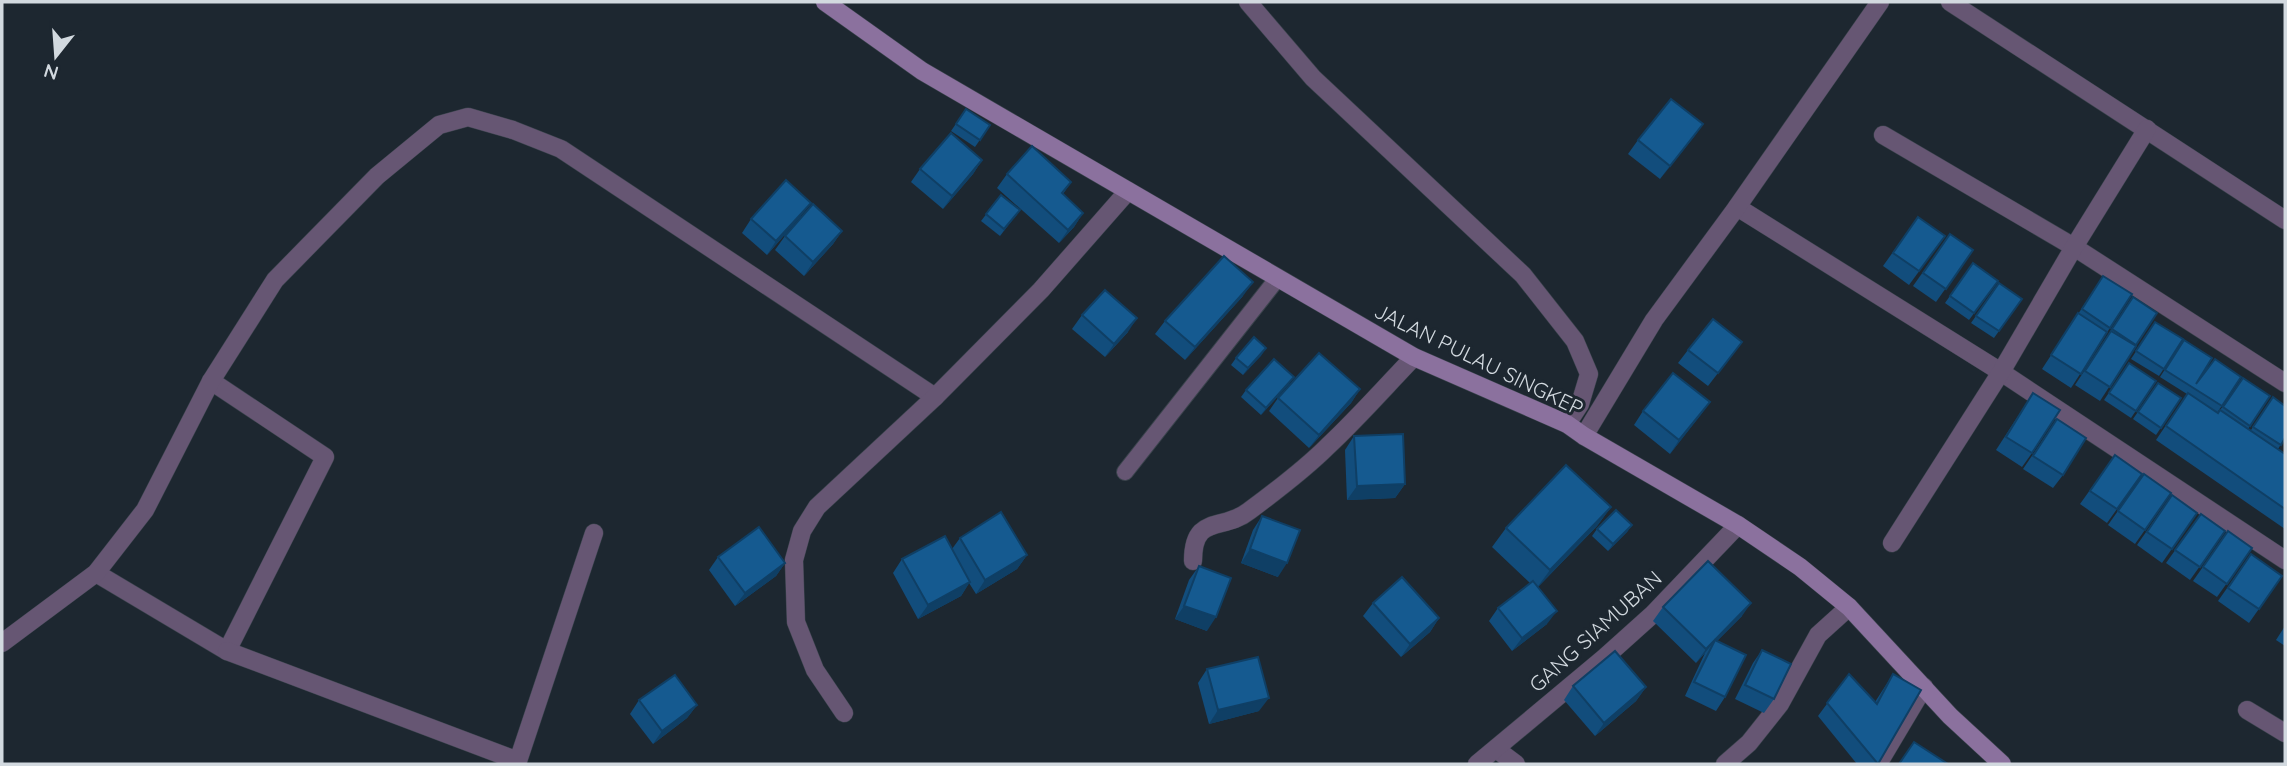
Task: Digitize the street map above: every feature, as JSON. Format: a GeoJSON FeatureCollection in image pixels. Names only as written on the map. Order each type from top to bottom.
{"type":"FeatureCollection","features":[{"type":"Feature","properties":{"kind":"street","name":"JALAN PULAU SINGKEP"},"geometry":{"type":"LineString","coordinates":[[825,2],[922,71],[1276,279],[1414,357],[1567,424],[1738,525],[1800,566],[1849,607],[1950,716],[2002,764]]}},
{"type":"Feature","properties":{"kind":"street"},"geometry":{"type":"LineString","coordinates":[[1248,2],[1313,78],[1523,275],[1576,341],[1589,374],[1580,404],[1567,424]]}},
{"type":"Feature","properties":{"kind":"street"},"geometry":{"type":"LineString","coordinates":[[1584,436],[1654,320],[1737,207],[1880,2]]}},
{"type":"Feature","properties":{"kind":"street"},"geometry":{"type":"LineString","coordinates":[[1950,2],[2285,220]]}},
{"type":"Feature","properties":{"kind":"street"},"geometry":{"type":"LineString","coordinates":[[2,643],[96,573],[145,510],[211,381],[275,280],[377,176],[439,125],[468,117],[513,130],[561,149],[935,397]]}},
{"type":"Feature","properties":{"kind":"street"},"geometry":{"type":"LineString","coordinates":[[1892,543],[2001,372],[2147,129]]}},
{"type":"Feature","properties":{"kind":"street"},"geometry":{"type":"LineString","coordinates":[[1883,135],[2074,247],[2285,383]]}},
{"type":"Feature","properties":{"kind":"street"},"geometry":{"type":"LineString","coordinates":[[844,713],[815,670],[796,622],[794,560],[803,531],[817,507],[935,397],[1041,290],[1128,191]]}},
{"type":"Feature","properties":{"kind":"street"},"geometry":{"type":"LineString","coordinates":[[1737,207],[2001,372],[2285,560]]}},
{"type":"Feature","properties":{"kind":"street"},"geometry":{"type":"LineString","coordinates":[[1194,561],[1195,540],[1203,531],[1213,523],[1238,520],[1264,500],[1327,447],[1414,357]]}},
{"type":"Feature","properties":{"kind":"street"},"geometry":{"type":"LineString","coordinates":[[211,381],[325,457],[228,651]]}},
{"type":"Feature","properties":{"kind":"street","name":"GANG SIAMUBAN"},"geometry":{"type":"LineString","coordinates":[[1477,764],[1653,614],[1738,525]]}},
{"type":"Feature","properties":{"kind":"street"},"geometry":{"type":"LineString","coordinates":[[96,573],[228,651],[518,761],[594,533]]}},
{"type":"Feature","properties":{"kind":"street"},"geometry":{"type":"LineString","coordinates":[[1725,764],[1749,743],[1780,704],[1818,635],[1849,607]]}},
{"type":"Feature","properties":{"kind":"street"},"geometry":{"type":"LineString","coordinates":[[1878,764],[1924,687]]}},
{"type":"Feature","properties":{"kind":"street"},"geometry":{"type":"LineString","coordinates":[[2247,710],[2285,733]]}},
{"type":"Feature","properties":{"kind":"street"},"geometry":{"type":"LineString","coordinates":[[1496,749],[1516,764]]}},
{"type":"Feature","properties":{"kind":"lane"},"geometry":{"type":"LineString","coordinates":[[1125,472],[1276,279]]}},
{"type":"Feature","properties":{"kind":"building"},"geometry":{"type":"Polygon","coordinates":[[[1671,99],[1703,124],[1670,166],[1638,140],[1671,99]]]}},
{"type":"Feature","properties":{"kind":"building"},"geometry":{"type":"Polygon","coordinates":[[[966,109],[990,125],[980,140],[956,124],[966,109]]]}},
{"type":"Feature","properties":{"kind":"building"},"geometry":{"type":"Polygon","coordinates":[[[951,133],[982,160],[952,196],[920,169],[951,133]]]}},
{"type":"Feature","properties":{"kind":"building"},"geometry":{"type":"Polygon","coordinates":[[[1032,146],[1071,182],[1062,193],[1083,213],[1068,230],[1007,174],[1032,146]]]}},
{"type":"Feature","properties":{"kind":"building"},"geometry":{"type":"Polygon","coordinates":[[[786,180],[811,203],[776,241],[751,219],[786,180]]]}},
{"type":"Feature","properties":{"kind":"building"},"geometry":{"type":"Polygon","coordinates":[[[1001,195],[1020,210],[1004,229],[986,214],[1001,195]]]}},
{"type":"Feature","properties":{"kind":"building"},"geometry":{"type":"Polygon","coordinates":[[[813,204],[842,231],[813,262],[785,236],[813,204]]]}},
{"type":"Feature","properties":{"kind":"building"},"geometry":{"type":"Polygon","coordinates":[[[1918,217],[1945,236],[1919,271],[1893,253],[1918,217]]]}},
{"type":"Feature","properties":{"kind":"building"},"geometry":{"type":"Polygon","coordinates":[[[1950,234],[1973,250],[1946,289],[1923,273],[1950,234]]]}},
{"type":"Feature","properties":{"kind":"building"},"geometry":{"type":"Polygon","coordinates":[[[1224,256],[1253,282],[1195,347],[1165,321],[1224,256]]]}},
{"type":"Feature","properties":{"kind":"building"},"geometry":{"type":"Polygon","coordinates":[[[1973,263],[1998,281],[1974,313],[1950,296],[1973,263]]]}},
{"type":"Feature","properties":{"kind":"building"},"geometry":{"type":"Polygon","coordinates":[[[2103,276],[2132,294],[2110,328],[2082,309],[2103,276]]]}},
{"type":"Feature","properties":{"kind":"building"},"geometry":{"type":"Polygon","coordinates":[[[1999,283],[2022,299],[1999,331],[1976,316],[1999,283]]]}},
{"type":"Feature","properties":{"kind":"building"},"geometry":{"type":"Polygon","coordinates":[[[1105,290],[1137,318],[1114,344],[1082,315],[1105,290]]]}},
{"type":"Feature","properties":{"kind":"building"},"geometry":{"type":"Polygon","coordinates":[[[2133,297],[2157,313],[2136,345],[2112,329],[2133,297]]]}},
{"type":"Feature","properties":{"kind":"building"},"geometry":{"type":"Polygon","coordinates":[[[2078,313],[2107,332],[2081,374],[2051,355],[2078,313]]]}},
{"type":"Feature","properties":{"kind":"building"},"geometry":{"type":"Polygon","coordinates":[[[1713,319],[1742,342],[1718,373],[1688,350],[1713,319]]]}},
{"type":"Feature","properties":{"kind":"building"},"geometry":{"type":"Polygon","coordinates":[[[2155,322],[2183,339],[2164,369],[2136,351],[2155,322]]]}},
{"type":"Feature","properties":{"kind":"building"},"geometry":{"type":"Polygon","coordinates":[[[2111,331],[2136,346],[2110,387],[2085,371],[2111,331]]]}},
{"type":"Feature","properties":{"kind":"building"},"geometry":{"type":"Polygon","coordinates":[[[1254,337],[1266,348],[1248,368],[1236,358],[1254,337]]]}},
{"type":"Feature","properties":{"kind":"building"},"geometry":{"type":"Polygon","coordinates":[[[2184,340],[2212,358],[2196,384],[2215,359],[2241,377],[2222,406],[2165,370],[2184,340]]]}},
{"type":"Feature","properties":{"kind":"building"},"geometry":{"type":"Polygon","coordinates":[[[1319,353],[1360,389],[1319,435],[1278,398],[1319,353]]]}},
{"type":"Feature","properties":{"kind":"building"},"geometry":{"type":"Polygon","coordinates":[[[1274,359],[1294,377],[1266,408],[1246,390],[1274,359]]]}},
{"type":"Feature","properties":{"kind":"building"},"geometry":{"type":"Polygon","coordinates":[[[2129,363],[2156,381],[2136,411],[2109,393],[2129,363]]]}},
{"type":"Feature","properties":{"kind":"building"},"geometry":{"type":"Polygon","coordinates":[[[1673,373],[1710,402],[1679,440],[1643,411],[1673,373]]]}},
{"type":"Feature","properties":{"kind":"building"},"geometry":{"type":"Polygon","coordinates":[[[2243,378],[2270,396],[2250,426],[2223,407],[2243,378]]]}},
{"type":"Feature","properties":{"kind":"building"},"geometry":{"type":"Polygon","coordinates":[[[2158,383],[2181,398],[2161,428],[2138,412],[2158,383]]]}},
{"type":"Feature","properties":{"kind":"building"},"geometry":{"type":"Polygon","coordinates":[[[2033,393],[2060,410],[2032,453],[2006,437],[2033,393]]]}},
{"type":"Feature","properties":{"kind":"building"},"geometry":{"type":"Polygon","coordinates":[[[2188,393],[2218,413],[2220,410],[2285,454],[2285,509],[2166,426],[2188,393]]]}},
{"type":"Feature","properties":{"kind":"building"},"geometry":{"type":"Polygon","coordinates":[[[2273,397],[2285,406],[2285,438],[2281,445],[2253,427],[2273,397]]]}},
{"type":"Feature","properties":{"kind":"building"},"geometry":{"type":"Polygon","coordinates":[[[2057,419],[2086,438],[2063,475],[2033,456],[2057,419]]]}},
{"type":"Feature","properties":{"kind":"building"},"geometry":{"type":"Polygon","coordinates":[[[1403,434],[1405,484],[1357,486],[1354,436],[1403,434]]]}},
{"type":"Feature","properties":{"kind":"building"},"geometry":{"type":"Polygon","coordinates":[[[2115,455],[2142,474],[2117,509],[2090,491],[2115,455]]]}},
{"type":"Feature","properties":{"kind":"building"},"geometry":{"type":"Polygon","coordinates":[[[1566,465],[1611,507],[1550,570],[1506,528],[1566,465]]]}},
{"type":"Feature","properties":{"kind":"building"},"geometry":{"type":"Polygon","coordinates":[[[2144,474],[2171,493],[2145,530],[2118,511],[2144,474]]]}},
{"type":"Feature","properties":{"kind":"building"},"geometry":{"type":"Polygon","coordinates":[[[2172,495],[2197,513],[2172,549],[2147,532],[2172,495]]]}},
{"type":"Feature","properties":{"kind":"building"},"geometry":{"type":"Polygon","coordinates":[[[1616,510],[1632,525],[1613,544],[1597,529],[1616,510]]]}},
{"type":"Feature","properties":{"kind":"building"},"geometry":{"type":"Polygon","coordinates":[[[1001,512],[1027,555],[985,580],[960,538],[1001,512]]]}},
{"type":"Feature","properties":{"kind":"building"},"geometry":{"type":"Polygon","coordinates":[[[2201,514],[2225,531],[2200,567],[2175,550],[2201,514]]]}},
{"type":"Feature","properties":{"kind":"building"},"geometry":{"type":"Polygon","coordinates":[[[1262,516],[1300,530],[1287,563],[1250,549],[1262,516]]]}},
{"type":"Feature","properties":{"kind":"building"},"geometry":{"type":"Polygon","coordinates":[[[759,527],[785,563],[745,593],[718,557],[759,527]]]}},
{"type":"Feature","properties":{"kind":"building"},"geometry":{"type":"Polygon","coordinates":[[[2228,531],[2252,548],[2227,584],[2203,567],[2228,531]]]}},
{"type":"Feature","properties":{"kind":"building"},"geometry":{"type":"Polygon","coordinates":[[[945,536],[970,582],[928,605],[902,559],[945,536]]]}},
{"type":"Feature","properties":{"kind":"building"},"geometry":{"type":"Polygon","coordinates":[[[2251,554],[2282,576],[2259,609],[2228,588],[2251,554]]]}},
{"type":"Feature","properties":{"kind":"building"},"geometry":{"type":"Polygon","coordinates":[[[1708,561],[1751,603],[1706,649],[1663,607],[1708,561]]]}},
{"type":"Feature","properties":{"kind":"building"},"geometry":{"type":"Polygon","coordinates":[[[1199,566],[1231,578],[1216,617],[1184,606],[1199,566]]]}},
{"type":"Feature","properties":{"kind":"building"},"geometry":{"type":"Polygon","coordinates":[[[1402,577],[1439,618],[1410,644],[1373,603],[1402,577]]]}},
{"type":"Feature","properties":{"kind":"building"},"geometry":{"type":"Polygon","coordinates":[[[1533,581],[1557,611],[1522,638],[1498,608],[1533,581]]]}},
{"type":"Feature","properties":{"kind":"building"},"geometry":{"type":"Polygon","coordinates":[[[1715,640],[1746,655],[1725,697],[1694,682],[1715,640]]]}},
{"type":"Feature","properties":{"kind":"building"},"geometry":{"type":"Polygon","coordinates":[[[1762,650],[1791,664],[1774,699],[1745,685],[1762,650]]]}},
{"type":"Feature","properties":{"kind":"building"},"geometry":{"type":"Polygon","coordinates":[[[1615,651],[1646,687],[1604,723],[1573,686],[1615,651]]]}},
{"type":"Feature","properties":{"kind":"building"},"geometry":{"type":"Polygon","coordinates":[[[1258,657],[1269,698],[1218,710],[1207,669],[1258,657]]]}},
{"type":"Feature","properties":{"kind":"building"},"geometry":{"type":"Polygon","coordinates":[[[1849,674],[1877,704],[1893,674],[1921,690],[1878,764],[1827,703],[1849,674]]]}},
{"type":"Feature","properties":{"kind":"building"},"geometry":{"type":"Polygon","coordinates":[[[675,675],[697,705],[662,731],[639,700],[675,675]]]}},
{"type":"Feature","properties":{"kind":"building"},"geometry":{"type":"Polygon","coordinates":[[[1914,742],[1948,764],[1899,764],[1914,742]]]}}]}
